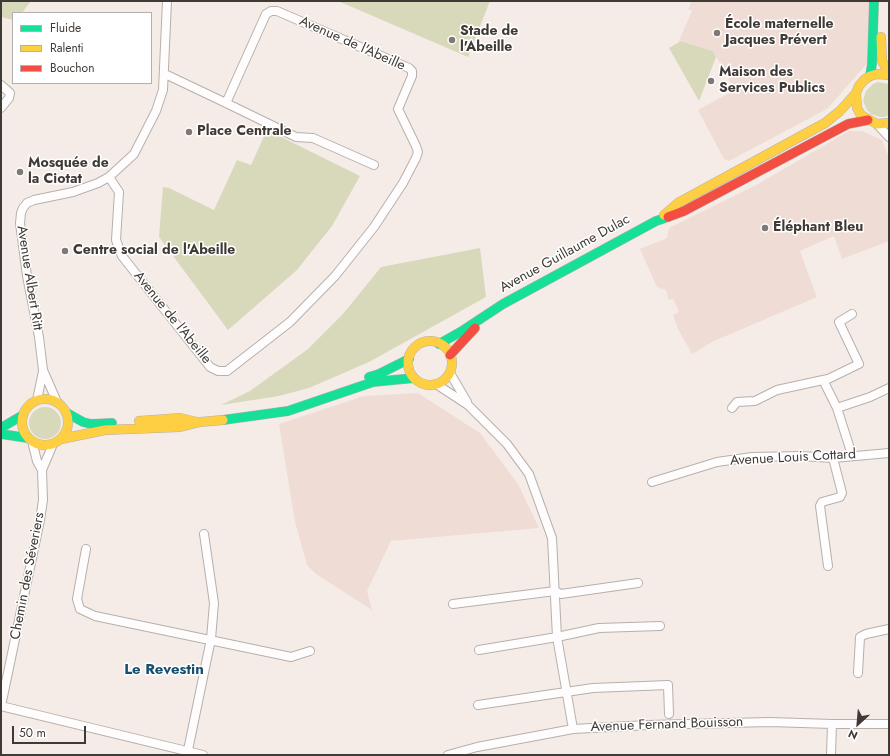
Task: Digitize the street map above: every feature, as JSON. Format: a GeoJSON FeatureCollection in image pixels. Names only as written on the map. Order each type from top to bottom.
{"type":"FeatureCollection","features":[{"type":"Feature","properties":{"kind":"main road"},"geometry":{"type":"LineString","coordinates":[[874,1],[872,64],[870,76],[877,74],[889,74],[882,61],[879,1]]}},
{"type":"Feature","properties":{"kind":"main road","name":"Avenue Guillaume Dulac"},"geometry":{"type":"LineString","coordinates":[[659,219],[678,203],[825,123],[840,111],[856,93],[864,80],[870,76]]}},
{"type":"Feature","properties":{"kind":"main road"},"geometry":{"type":"LineString","coordinates":[[856,93],[857,108],[861,115],[877,124],[889,124]]}},
{"type":"Feature","properties":{"kind":"main road","name":"Avenue Guillaume Dulac"},"geometry":{"type":"LineString","coordinates":[[409,360],[411,353],[420,344],[426,342],[439,344],[503,304],[659,219],[684,211],[848,124],[868,120]]}},
{"type":"Feature","properties":{"kind":"main road"},"geometry":{"type":"LineString","coordinates":[[728,176],[734,185]]}},
{"type":"Feature","properties":{"kind":"main road"},"geometry":{"type":"LineString","coordinates":[[713,183],[718,193]]}},
{"type":"Feature","properties":{"kind":"main road","name":"Avenue Guillaume Dulac"},"geometry":{"type":"LineString","coordinates":[[450,355],[486,316]]}},
{"type":"Feature","properties":{"kind":"main road"},"geometry":{"type":"LineString","coordinates":[[409,360],[408,366],[414,378],[424,384],[436,384],[446,378],[450,373],[452,361],[446,348],[439,344]]}},
{"type":"Feature","properties":{"kind":"main road"},"geometry":{"type":"LineString","coordinates":[[263,414],[343,385],[379,374],[409,360]]}},
{"type":"Feature","properties":{"kind":"main road"},"geometry":{"type":"LineString","coordinates":[[1,434],[30,440],[42,445],[53,444],[62,439],[105,430],[180,427],[200,422],[230,420],[288,411],[373,382],[414,378]]}},
{"type":"Feature","properties":{"kind":"main road"},"geometry":{"type":"LineString","coordinates":[[30,440],[22,427],[23,415],[26,409],[37,400],[51,400],[57,402],[67,413],[83,422],[91,424],[180,418],[200,422]]}},
{"type":"Feature","properties":{"kind":"main road"},"geometry":{"type":"LineString","coordinates":[[62,439],[68,427],[67,413]]}},
{"type":"Feature","properties":{"kind":"main road"},"geometry":{"type":"LineString","coordinates":[[1,428],[23,415]]}},
{"type":"Feature","properties":{"kind":"street","name":"Avenue Albert Ritt"},"geometry":{"type":"LineString","coordinates":[[57,402],[43,370],[39,337],[27,276],[20,223],[21,213],[27,203],[34,200],[88,188],[110,177],[134,154],[156,111],[163,90],[165,74],[167,1]]}},
{"type":"Feature","properties":{"kind":"street","name":"Avenue de l'Abeille"},"geometry":{"type":"LineString","coordinates":[[110,177],[119,192],[116,240],[122,256],[210,367],[218,371],[227,371],[290,322],[335,276],[374,227],[403,183],[418,152],[398,109],[412,76],[412,71],[277,11],[271,11],[266,14],[226,103]]}},
{"type":"Feature","properties":{"kind":"street"},"geometry":{"type":"LineString","coordinates":[[165,74],[296,137],[313,138],[374,165]]}},
{"type":"Feature","properties":{"kind":"street"},"geometry":{"type":"LineString","coordinates":[[1,86],[10,93],[9,98],[1,108]]}},
{"type":"Feature","properties":{"kind":"street"},"geometry":{"type":"LineString","coordinates":[[877,124],[889,137]]}},
{"type":"Feature","properties":{"kind":"street"},"geometry":{"type":"LineString","coordinates":[[732,408],[737,402],[755,401],[777,390],[828,379],[859,364],[839,322],[852,314]]}},
{"type":"Feature","properties":{"kind":"street","name":"Avenue Albert Ritt"},"geometry":{"type":"LineString","coordinates":[[37,400],[43,370]]}},
{"type":"Feature","properties":{"kind":"street"},"geometry":{"type":"LineString","coordinates":[[450,373],[468,404]]}},
{"type":"Feature","properties":{"kind":"street"},"geometry":{"type":"LineString","coordinates":[[823,380],[837,408],[852,455]]}},
{"type":"Feature","properties":{"kind":"street"},"geometry":{"type":"LineString","coordinates":[[436,384],[468,404],[507,444],[529,474],[552,538],[557,637],[573,729]]}},
{"type":"Feature","properties":{"kind":"street"},"geometry":{"type":"LineString","coordinates":[[837,408],[870,397],[889,388]]}},
{"type":"Feature","properties":{"kind":"street","name":"Chemin des Séveriers"},"geometry":{"type":"LineString","coordinates":[[30,440],[37,461],[42,470]]}},
{"type":"Feature","properties":{"kind":"street","name":"Chemin des Séveriers"},"geometry":{"type":"LineString","coordinates":[[1,706],[40,520],[43,500],[42,470],[53,444]]}},
{"type":"Feature","properties":{"kind":"street","name":"Avenue Louis Cottard"},"geometry":{"type":"LineString","coordinates":[[652,482],[717,462],[752,457],[779,456],[833,458],[852,455],[889,453]]}},
{"type":"Feature","properties":{"kind":"street"},"geometry":{"type":"LineString","coordinates":[[828,566],[820,506],[822,502],[840,497],[842,493],[833,458]]}},
{"type":"Feature","properties":{"kind":"street"},"geometry":{"type":"LineString","coordinates":[[187,753],[211,639],[214,603],[204,534]]}},
{"type":"Feature","properties":{"kind":"street"},"geometry":{"type":"LineString","coordinates":[[86,549],[77,599],[80,609],[95,616],[211,639],[291,657],[310,651]]}},
{"type":"Feature","properties":{"kind":"street"},"geometry":{"type":"LineString","coordinates":[[453,604],[554,591],[561,594],[638,583]]}},
{"type":"Feature","properties":{"kind":"street"},"geometry":{"type":"LineString","coordinates":[[479,650],[557,637],[599,628],[660,626]]}},
{"type":"Feature","properties":{"kind":"street"},"geometry":{"type":"LineString","coordinates":[[858,673],[860,637],[866,634],[889,630]]}},
{"type":"Feature","properties":{"kind":"street"},"geometry":{"type":"LineString","coordinates":[[478,705],[593,688],[668,685],[669,714]]}},
{"type":"Feature","properties":{"kind":"street"},"geometry":{"type":"LineString","coordinates":[[1,706],[187,753],[203,755]]}},
{"type":"Feature","properties":{"kind":"street","name":"Avenue Fernand Bouisson"},"geometry":{"type":"LineString","coordinates":[[448,755],[477,747],[573,729],[648,725],[770,722],[889,724]]}},
{"type":"Feature","properties":{"kind":"street"},"geometry":{"type":"LineString","coordinates":[[831,755],[832,724]]}},
{"type":"Feature","properties":{"kind":"shaded area"},"geometry":{"type":"Polygon","coordinates":[[[687,1],[870,1],[872,58],[827,109],[729,161],[724,159],[698,110],[735,90],[713,51],[682,41],[678,43],[692,11],[688,9],[691,3],[687,1]]]}},
{"type":"Feature","properties":{"kind":"shaded area"},"geometry":{"type":"Polygon","coordinates":[[[849,131],[862,131],[882,140],[888,155],[889,241],[842,259],[834,236],[800,251],[817,297],[714,341],[692,354],[678,329],[673,315],[679,312],[673,299],[669,300],[666,290],[657,287],[640,249],[667,238],[669,228],[758,184],[849,131]]]}},
{"type":"Feature","properties":{"kind":"shaded area"},"geometry":{"type":"Polygon","coordinates":[[[418,393],[480,433],[518,484],[539,528],[391,541],[367,591],[372,610],[316,574],[307,565],[295,522],[279,424],[364,396],[418,393]]]}},
{"type":"Feature","properties":{"kind":"green space"},"geometry":{"type":"Polygon","coordinates":[[[1,1],[31,1],[23,12],[12,12],[12,20],[1,17],[1,1]]]}},
{"type":"Feature","properties":{"kind":"green space","name":"Stade de l'Abeille"},"geometry":{"type":"Polygon","coordinates":[[[338,1],[490,1],[468,57],[338,1]]]}},
{"type":"Feature","properties":{"kind":"green space"},"geometry":{"type":"Polygon","coordinates":[[[681,41],[713,51],[716,57],[699,101],[669,48],[681,41]]]}},
{"type":"Feature","properties":{"kind":"green space"},"geometry":{"type":"Polygon","coordinates":[[[878,82],[889,84],[889,115],[885,117],[871,114],[867,110],[863,101],[866,91],[873,84],[878,82]]]}},
{"type":"Feature","properties":{"kind":"green space"},"geometry":{"type":"Polygon","coordinates":[[[267,130],[360,176],[332,226],[297,270],[228,330],[159,237],[163,187],[169,188],[214,210],[237,160],[251,165],[267,130]]]}},
{"type":"Feature","properties":{"kind":"green space"},"geometry":{"type":"Polygon","coordinates":[[[480,248],[486,297],[369,362],[309,388],[279,396],[221,405],[250,391],[308,349],[343,314],[381,267],[480,248]]]}},
{"type":"Feature","properties":{"kind":"green space"},"geometry":{"type":"Polygon","coordinates":[[[45,407],[54,410],[58,414],[61,423],[58,432],[54,436],[45,439],[36,436],[32,432],[29,423],[32,414],[36,410],[45,407]]]}},
{"type":"Feature","properties":{"kind":"traffic: fast"},"geometry":{"type":"LineString","coordinates":[[870,76],[872,64],[874,1]]}},
{"type":"Feature","properties":{"kind":"traffic: fast"},"geometry":{"type":"LineString","coordinates":[[439,344],[503,304],[656,221],[668,217]]}},
{"type":"Feature","properties":{"kind":"traffic: fast"},"geometry":{"type":"LineString","coordinates":[[369,377],[379,374],[409,359]]}},
{"type":"Feature","properties":{"kind":"traffic: fast"},"geometry":{"type":"LineString","coordinates":[[223,420],[288,411],[373,382],[414,378]]}},
{"type":"Feature","properties":{"kind":"traffic: fast"},"geometry":{"type":"LineString","coordinates":[[67,413],[83,422],[91,424],[112,423]]}},
{"type":"Feature","properties":{"kind":"traffic: fast"},"geometry":{"type":"LineString","coordinates":[[1,428],[23,415]]}},
{"type":"Feature","properties":{"kind":"traffic: fast"},"geometry":{"type":"LineString","coordinates":[[1,434],[28,438]]}},
{"type":"Feature","properties":{"kind":"traffic: slow"},"geometry":{"type":"LineString","coordinates":[[881,37],[882,61],[889,73]]}},
{"type":"Feature","properties":{"kind":"traffic: slow"},"geometry":{"type":"LineString","coordinates":[[889,75],[877,74],[870,76],[859,86],[856,93],[857,108],[861,115],[877,124],[889,123]]}},
{"type":"Feature","properties":{"kind":"traffic: slow"},"geometry":{"type":"LineString","coordinates":[[664,215],[678,203],[825,123],[840,111],[856,93]]}},
{"type":"Feature","properties":{"kind":"traffic: slow"},"geometry":{"type":"LineString","coordinates":[[430,341],[442,345],[448,351],[452,363],[448,375],[442,381],[430,385],[418,381],[412,375],[408,363],[412,351],[418,345],[430,341]]}},
{"type":"Feature","properties":{"kind":"traffic: slow"},"geometry":{"type":"LineString","coordinates":[[41,399],[49,399],[58,403],[64,409],[68,422],[64,435],[58,441],[49,445],[41,445],[32,441],[26,435],[22,426],[22,418],[26,409],[32,403],[41,399]]}},
{"type":"Feature","properties":{"kind":"traffic: slow"},"geometry":{"type":"LineString","coordinates":[[139,421],[180,418],[197,422]]}},
{"type":"Feature","properties":{"kind":"traffic: slow"},"geometry":{"type":"LineString","coordinates":[[61,439],[105,430],[180,427],[200,422],[223,420]]}},
{"type":"Feature","properties":{"kind":"traffic: jam"},"geometry":{"type":"LineString","coordinates":[[668,217],[684,211],[848,124],[868,120]]}},
{"type":"Feature","properties":{"kind":"traffic: jam"},"geometry":{"type":"LineString","coordinates":[[450,355],[475,328]]}},
{"type":"Feature","properties":{"kind":"place","name":"École maternelle Jacques Prévert"},"geometry":{"type":"Point","coordinates":[717,33]}},
{"type":"Feature","properties":{"kind":"place","name":"Stade de l'Abeille"},"geometry":{"type":"Point","coordinates":[452,40]}},
{"type":"Feature","properties":{"kind":"place","name":"Maison des Services Publics"},"geometry":{"type":"Point","coordinates":[711,81]}},
{"type":"Feature","properties":{"kind":"place","name":"Place Centrale"},"geometry":{"type":"Point","coordinates":[189,132]}},
{"type":"Feature","properties":{"kind":"place","name":"Mosquée de la Ciotat"},"geometry":{"type":"Point","coordinates":[20,172]}},
{"type":"Feature","properties":{"kind":"place","name":"Éléphant Bleu"},"geometry":{"type":"Point","coordinates":[765,228]}},
{"type":"Feature","properties":{"kind":"place","name":"Centre social de l'Abeille"},"geometry":{"type":"Point","coordinates":[65,251]}},
{"type":"Feature","properties":{"kind":"district","name":"Le Revestin"},"geometry":{"type":"Point","coordinates":[164,670]}}]}
